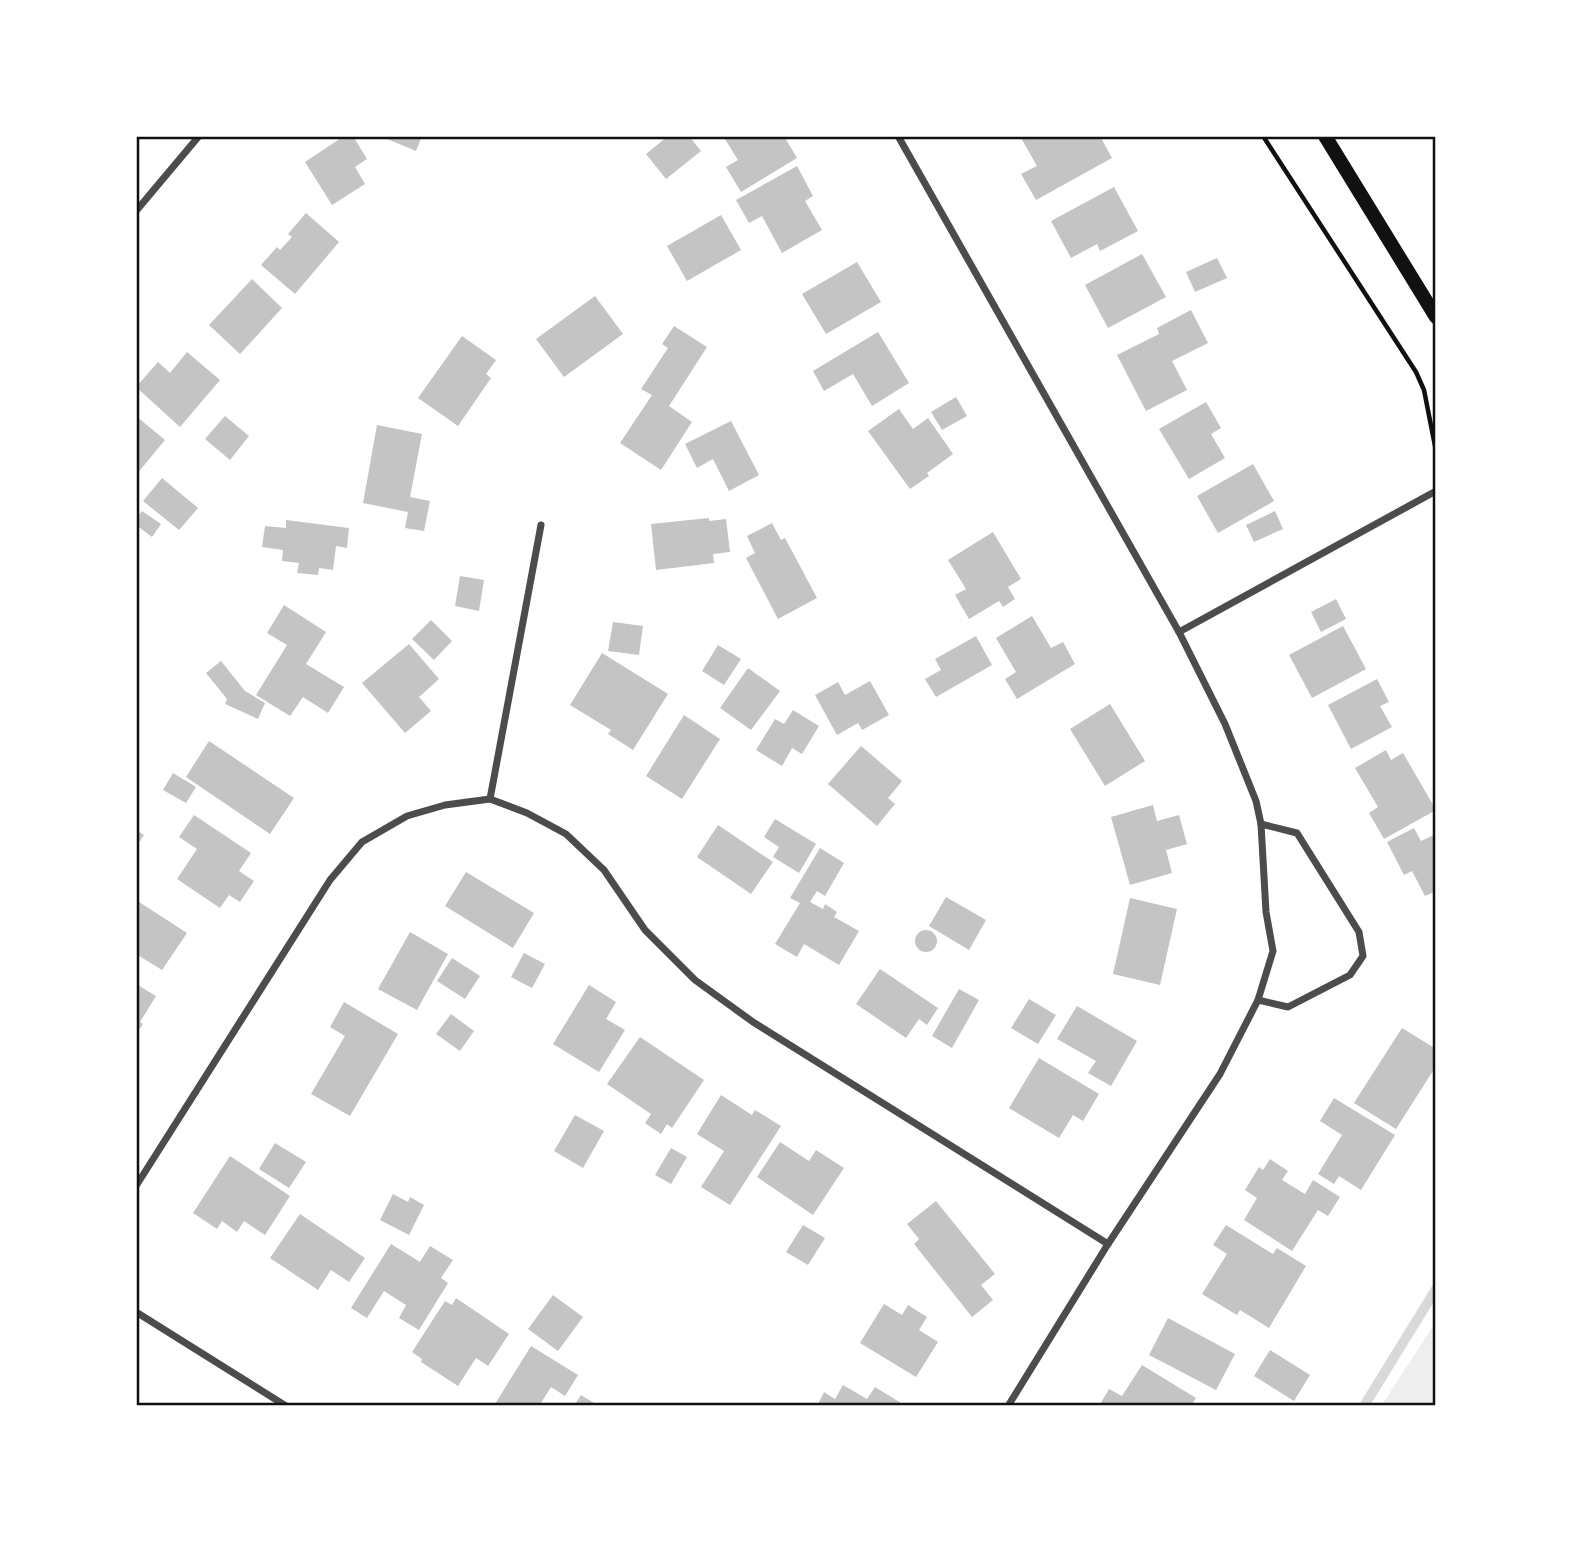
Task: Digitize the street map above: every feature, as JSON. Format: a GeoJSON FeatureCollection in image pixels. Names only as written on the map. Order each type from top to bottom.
{"type":"FeatureCollection","features":[{"type":"Feature","properties":{"kind":"main road"},"geometry":{"type":"LineString","coordinates":[[1325,136],[1436,317]]}},
{"type":"Feature","properties":{"kind":"street"},"geometry":{"type":"LineString","coordinates":[[136,211],[200,136]]}},
{"type":"Feature","properties":{"kind":"street"},"geometry":{"type":"LineString","coordinates":[[898,136],[1179,632],[1225,724],[1256,801],[1261,824],[1266,912],[1273,951],[1258,1000],[1220,1074],[1108,1244],[1008,1405]]}},
{"type":"Feature","properties":{"kind":"street"},"geometry":{"type":"LineString","coordinates":[[1179,632],[1436,491]]}},
{"type":"Feature","properties":{"kind":"street"},"geometry":{"type":"LineString","coordinates":[[490,799],[541,525]]}},
{"type":"Feature","properties":{"kind":"street"},"geometry":{"type":"LineString","coordinates":[[136,1186],[330,880],[362,842],[407,816],[445,805],[490,799],[527,813],[566,834],[604,870],[645,930],[704,987],[753,1022],[1108,1244]]}},
{"type":"Feature","properties":{"kind":"street"},"geometry":{"type":"LineString","coordinates":[[1258,1000],[1288,1007],[1350,975],[1363,956],[1359,932],[1297,833],[1261,824]]}},
{"type":"Feature","properties":{"kind":"street"},"geometry":{"type":"LineString","coordinates":[[136,1312],[285,1405]]}},
{"type":"Feature","properties":{"kind":"path"},"geometry":{"type":"LineString","coordinates":[[1264,136],[1416,372],[1424,390],[1436,451]]}},
{"type":"Feature","properties":{"kind":"shaded area"},"geometry":{"type":"Polygon","coordinates":[[[1435,1323],[1435,1405],[1382,1405],[1435,1323]]]}},
{"type":"Feature","properties":{"kind":"building"},"geometry":{"type":"Polygon","coordinates":[[[344,136],[353,136],[367,159],[355,167],[365,184],[332,205],[305,162],[344,136]]]}},
{"type":"Feature","properties":{"kind":"building"},"geometry":{"type":"Polygon","coordinates":[[[380,136],[422,136],[416,151],[380,136]]]}},
{"type":"Feature","properties":{"kind":"building"},"geometry":{"type":"Polygon","coordinates":[[[668,136],[689,136],[701,151],[666,179],[646,154],[668,136]]]}},
{"type":"Feature","properties":{"kind":"building"},"geometry":{"type":"Polygon","coordinates":[[[723,136],[784,136],[797,158],[741,192],[726,167],[738,160],[723,136]]]}},
{"type":"Feature","properties":{"kind":"building"},"geometry":{"type":"Polygon","coordinates":[[[1073,136],[1075,139],[1081,136],[1100,136],[1112,158],[1036,200],[1021,174],[1037,166],[1021,138],[1073,136]]]}},
{"type":"Feature","properties":{"kind":"building"},"geometry":{"type":"Polygon","coordinates":[[[797,166],[813,196],[805,201],[822,230],[782,253],[762,216],[749,223],[736,200],[797,166]]]}},
{"type":"Feature","properties":{"kind":"building"},"geometry":{"type":"Polygon","coordinates":[[[1114,187],[1138,231],[1100,251],[1097,244],[1071,258],[1051,221],[1114,187]]]}},
{"type":"Feature","properties":{"kind":"building"},"geometry":{"type":"Polygon","coordinates":[[[306,213],[339,242],[295,294],[261,265],[277,247],[280,250],[292,237],[288,234],[306,213]]]}},
{"type":"Feature","properties":{"kind":"building"},"geometry":{"type":"Polygon","coordinates":[[[721,215],[741,250],[687,281],[667,246],[721,215]]]}},
{"type":"Feature","properties":{"kind":"building"},"geometry":{"type":"Polygon","coordinates":[[[1142,254],[1166,297],[1108,328],[1085,285],[1142,254]]]}},
{"type":"Feature","properties":{"kind":"building"},"geometry":{"type":"Polygon","coordinates":[[[1217,258],[1227,278],[1195,292],[1186,272],[1217,258]]]}},
{"type":"Feature","properties":{"kind":"building"},"geometry":{"type":"Polygon","coordinates":[[[857,262],[881,302],[826,334],[802,294],[857,262]]]}},
{"type":"Feature","properties":{"kind":"building"},"geometry":{"type":"Polygon","coordinates":[[[252,279],[282,308],[240,354],[209,325],[252,279]]]}},
{"type":"Feature","properties":{"kind":"building"},"geometry":{"type":"Polygon","coordinates":[[[595,296],[623,334],[564,377],[536,339],[595,296]]]}},
{"type":"Feature","properties":{"kind":"building"},"geometry":{"type":"Polygon","coordinates":[[[1191,310],[1208,343],[1172,361],[1187,390],[1146,411],[1117,355],[1159,334],[1157,328],[1191,310]]]}},
{"type":"Feature","properties":{"kind":"building"},"geometry":{"type":"Polygon","coordinates":[[[674,326],[707,347],[669,406],[692,422],[661,470],[620,443],[652,395],[641,389],[668,348],[662,344],[674,326]]]}},
{"type":"Feature","properties":{"kind":"building"},"geometry":{"type":"Polygon","coordinates":[[[878,332],[909,383],[872,406],[853,374],[824,391],[813,371],[878,332]]]}},
{"type":"Feature","properties":{"kind":"building"},"geometry":{"type":"Polygon","coordinates":[[[462,336],[496,360],[486,374],[491,378],[458,426],[418,398],[462,336]]]}},
{"type":"Feature","properties":{"kind":"building"},"geometry":{"type":"Polygon","coordinates":[[[187,352],[220,380],[180,427],[136,387],[158,362],[170,373],[187,352]]]}},
{"type":"Feature","properties":{"kind":"building"},"geometry":{"type":"Polygon","coordinates":[[[956,397],[967,416],[942,430],[931,412],[956,397]]]}},
{"type":"Feature","properties":{"kind":"building"},"geometry":{"type":"Polygon","coordinates":[[[1206,402],[1221,428],[1211,434],[1225,458],[1189,479],[1159,429],[1206,402]]]}},
{"type":"Feature","properties":{"kind":"building"},"geometry":{"type":"Polygon","coordinates":[[[899,409],[913,429],[928,418],[953,454],[910,489],[868,431],[899,409]]]}},
{"type":"Feature","properties":{"kind":"building"},"geometry":{"type":"Polygon","coordinates":[[[136,416],[165,440],[136,475],[136,416]]]}},
{"type":"Feature","properties":{"kind":"building"},"geometry":{"type":"Polygon","coordinates":[[[225,416],[249,436],[230,460],[205,439],[225,416]]]}},
{"type":"Feature","properties":{"kind":"building"},"geometry":{"type":"Polygon","coordinates":[[[731,421],[759,475],[729,491],[713,459],[697,468],[685,444],[731,421]]]}},
{"type":"Feature","properties":{"kind":"building"},"geometry":{"type":"Polygon","coordinates":[[[377,425],[422,434],[410,497],[430,501],[424,531],[405,528],[408,512],[363,503],[377,425]]]}},
{"type":"Feature","properties":{"kind":"building"},"geometry":{"type":"Polygon","coordinates":[[[1253,464],[1274,501],[1218,533],[1197,496],[1253,464]]]}},
{"type":"Feature","properties":{"kind":"building"},"geometry":{"type":"Polygon","coordinates":[[[162,478],[198,508],[179,530],[143,501],[162,478]]]}},
{"type":"Feature","properties":{"kind":"building"},"geometry":{"type":"Polygon","coordinates":[[[142,511],[161,524],[152,537],[136,525],[136,519],[142,511]]]}},
{"type":"Feature","properties":{"kind":"building"},"geometry":{"type":"Polygon","coordinates":[[[1275,511],[1283,529],[1254,542],[1246,525],[1275,511]]]}},
{"type":"Feature","properties":{"kind":"building"},"geometry":{"type":"Polygon","coordinates":[[[709,518],[709,521],[726,519],[730,552],[713,554],[714,563],[656,570],[651,524],[709,518]]]}},
{"type":"Feature","properties":{"kind":"building"},"geometry":{"type":"Polygon","coordinates":[[[286,520],[349,528],[347,548],[336,546],[333,570],[319,568],[318,575],[297,573],[299,563],[282,561],[283,550],[262,547],[265,526],[286,528],[286,520]]]}},
{"type":"Feature","properties":{"kind":"building"},"geometry":{"type":"Polygon","coordinates":[[[772,523],[781,540],[785,538],[817,598],[778,619],[746,558],[755,553],[747,536],[772,523]]]}},
{"type":"Feature","properties":{"kind":"building"},"geometry":{"type":"Polygon","coordinates":[[[993,532],[1021,579],[1008,587],[1015,599],[1003,607],[999,601],[969,619],[955,595],[966,589],[948,560],[993,532]]]}},
{"type":"Feature","properties":{"kind":"building"},"geometry":{"type":"Polygon","coordinates":[[[460,576],[484,580],[479,611],[455,606],[460,576]]]}},
{"type":"Feature","properties":{"kind":"building"},"geometry":{"type":"Polygon","coordinates":[[[1336,599],[1346,619],[1321,632],[1311,612],[1336,599]]]}},
{"type":"Feature","properties":{"kind":"building"},"geometry":{"type":"Polygon","coordinates":[[[284,605],[326,632],[306,664],[344,687],[328,713],[303,697],[290,716],[256,695],[287,645],[267,633],[284,605]]]}},
{"type":"Feature","properties":{"kind":"building"},"geometry":{"type":"Polygon","coordinates":[[[1032,616],[1051,648],[1063,642],[1075,664],[1017,699],[1005,679],[1016,672],[996,638],[1032,616]]]}},
{"type":"Feature","properties":{"kind":"building"},"geometry":{"type":"Polygon","coordinates":[[[431,620],[452,641],[434,660],[412,639],[431,620]]]}},
{"type":"Feature","properties":{"kind":"building"},"geometry":{"type":"Polygon","coordinates":[[[613,622],[643,626],[639,655],[608,651],[613,622]]]}},
{"type":"Feature","properties":{"kind":"building"},"geometry":{"type":"Polygon","coordinates":[[[1343,626],[1366,669],[1312,698],[1289,655],[1343,626]]]}},
{"type":"Feature","properties":{"kind":"building"},"geometry":{"type":"Polygon","coordinates":[[[976,636],[992,665],[936,697],[925,679],[941,670],[935,659],[976,636]]]}},
{"type":"Feature","properties":{"kind":"building"},"geometry":{"type":"Polygon","coordinates":[[[409,644],[439,679],[419,697],[431,711],[405,733],[362,683],[409,644]]]}},
{"type":"Feature","properties":{"kind":"building"},"geometry":{"type":"Polygon","coordinates":[[[718,645],[741,659],[724,685],[702,671],[718,645]]]}},
{"type":"Feature","properties":{"kind":"building"},"geometry":{"type":"Polygon","coordinates":[[[602,653],[668,694],[633,750],[608,734],[611,730],[570,705],[602,653]]]}},
{"type":"Feature","properties":{"kind":"building"},"geometry":{"type":"Polygon","coordinates":[[[221,661],[245,691],[265,703],[258,719],[225,704],[227,699],[206,673],[221,661]]]}},
{"type":"Feature","properties":{"kind":"building"},"geometry":{"type":"Polygon","coordinates":[[[748,668],[780,691],[751,730],[720,708],[748,668]]]}},
{"type":"Feature","properties":{"kind":"building"},"geometry":{"type":"Polygon","coordinates":[[[1377,679],[1389,702],[1380,706],[1392,727],[1351,749],[1328,705],[1377,679]]]}},
{"type":"Feature","properties":{"kind":"building"},"geometry":{"type":"Polygon","coordinates":[[[870,681],[889,715],[862,730],[858,723],[837,735],[815,695],[838,682],[845,695],[870,681]]]}},
{"type":"Feature","properties":{"kind":"building"},"geometry":{"type":"Polygon","coordinates":[[[1110,704],[1145,761],[1105,786],[1070,729],[1110,704]]]}},
{"type":"Feature","properties":{"kind":"building"},"geometry":{"type":"Polygon","coordinates":[[[793,710],[819,726],[802,754],[792,748],[782,766],[756,750],[775,719],[784,724],[793,710]]]}},
{"type":"Feature","properties":{"kind":"building"},"geometry":{"type":"Polygon","coordinates":[[[684,715],[720,739],[682,799],[646,776],[684,715]]]}},
{"type":"Feature","properties":{"kind":"building"},"geometry":{"type":"Polygon","coordinates":[[[209,741],[294,798],[270,834],[186,777],[209,741]]]}},
{"type":"Feature","properties":{"kind":"building"},"geometry":{"type":"Polygon","coordinates":[[[861,746],[902,781],[888,798],[895,804],[877,826],[828,784],[861,746]]]}},
{"type":"Feature","properties":{"kind":"building"},"geometry":{"type":"Polygon","coordinates":[[[1386,750],[1391,760],[1403,753],[1436,810],[1384,839],[1369,813],[1378,807],[1355,768],[1386,750]]]}},
{"type":"Feature","properties":{"kind":"building"},"geometry":{"type":"Polygon","coordinates":[[[173,773],[196,787],[186,803],[163,790],[173,773]]]}},
{"type":"Feature","properties":{"kind":"building"},"geometry":{"type":"Polygon","coordinates":[[[1153,805],[1157,821],[1179,815],[1187,844],[1166,850],[1172,873],[1130,885],[1111,817],[1153,805]]]}},
{"type":"Feature","properties":{"kind":"building"},"geometry":{"type":"Polygon","coordinates":[[[194,815],[251,853],[239,871],[254,881],[240,902],[229,895],[220,908],[177,879],[197,849],[179,837],[194,815]]]}},
{"type":"Feature","properties":{"kind":"building"},"geometry":{"type":"Polygon","coordinates":[[[775,819],[816,844],[799,873],[773,857],[779,847],[764,837],[775,819]]]}},
{"type":"Feature","properties":{"kind":"building"},"geometry":{"type":"Polygon","coordinates":[[[718,825],[773,862],[751,894],[697,857],[718,825]]]}},
{"type":"Feature","properties":{"kind":"building"},"geometry":{"type":"Polygon","coordinates":[[[1414,828],[1421,841],[1436,834],[1436,891],[1425,896],[1412,871],[1404,875],[1387,842],[1414,828]]]}},
{"type":"Feature","properties":{"kind":"building"},"geometry":{"type":"Polygon","coordinates":[[[136,830],[144,835],[136,847],[136,830]]]}},
{"type":"Feature","properties":{"kind":"building"},"geometry":{"type":"Polygon","coordinates":[[[820,848],[844,863],[825,896],[817,891],[810,902],[823,909],[825,904],[837,912],[834,917],[859,931],[839,965],[804,944],[797,957],[775,944],[800,903],[790,898],[820,848]]]}},
{"type":"Feature","properties":{"kind":"building"},"geometry":{"type":"Polygon","coordinates":[[[466,872],[534,913],[513,948],[445,906],[466,872]]]}},
{"type":"Feature","properties":{"kind":"building"},"geometry":{"type":"Polygon","coordinates":[[[946,897],[986,920],[969,950],[929,926],[946,897]]]}},
{"type":"Feature","properties":{"kind":"building"},"geometry":{"type":"Polygon","coordinates":[[[1130,898],[1177,909],[1160,985],[1113,974],[1130,898]]]}},
{"type":"Feature","properties":{"kind":"building"},"geometry":{"type":"Polygon","coordinates":[[[136,900],[187,933],[162,970],[136,954],[136,900]]]}},
{"type":"Feature","properties":{"kind":"building"},"geometry":{"type":"Polygon","coordinates":[[[926,930],[934,933],[937,941],[934,949],[926,952],[918,949],[915,941],[918,933],[926,930]]]}},
{"type":"Feature","properties":{"kind":"building"},"geometry":{"type":"Polygon","coordinates":[[[410,932],[448,954],[417,1010],[378,989],[410,932]]]}},
{"type":"Feature","properties":{"kind":"building"},"geometry":{"type":"Polygon","coordinates":[[[524,953],[545,964],[532,988],[511,977],[524,953]]]}},
{"type":"Feature","properties":{"kind":"building"},"geometry":{"type":"Polygon","coordinates":[[[452,958],[480,976],[465,999],[437,981],[452,958]]]}},
{"type":"Feature","properties":{"kind":"building"},"geometry":{"type":"Polygon","coordinates":[[[880,969],[938,1008],[927,1025],[919,1019],[906,1038],[856,1004],[880,969]]]}},
{"type":"Feature","properties":{"kind":"building"},"geometry":{"type":"Polygon","coordinates":[[[136,984],[156,996],[136,1034],[136,984]]]}},
{"type":"Feature","properties":{"kind":"building"},"geometry":{"type":"Polygon","coordinates":[[[589,985],[616,1002],[606,1019],[625,1030],[599,1072],[553,1044],[589,985]]]}},
{"type":"Feature","properties":{"kind":"building"},"geometry":{"type":"Polygon","coordinates":[[[959,989],[979,1000],[952,1048],[932,1036],[959,989]]]}},
{"type":"Feature","properties":{"kind":"building"},"geometry":{"type":"Polygon","coordinates":[[[1029,999],[1056,1015],[1038,1044],[1011,1028],[1029,999]]]}},
{"type":"Feature","properties":{"kind":"building"},"geometry":{"type":"Polygon","coordinates":[[[344,1002],[398,1034],[350,1116],[311,1094],[345,1036],[330,1027],[344,1002]]]}},
{"type":"Feature","properties":{"kind":"building"},"geometry":{"type":"Polygon","coordinates":[[[1077,1006],[1137,1041],[1111,1086],[1088,1073],[1096,1061],[1057,1039],[1077,1006]]]}},
{"type":"Feature","properties":{"kind":"building"},"geometry":{"type":"Polygon","coordinates":[[[451,1014],[474,1031],[460,1051],[436,1034],[451,1014]]]}},
{"type":"Feature","properties":{"kind":"building"},"geometry":{"type":"Polygon","coordinates":[[[1402,1028],[1436,1049],[1436,1066],[1396,1129],[1354,1103],[1402,1028]]]}},
{"type":"Feature","properties":{"kind":"building"},"geometry":{"type":"Polygon","coordinates":[[[640,1037],[704,1080],[672,1128],[667,1124],[661,1134],[645,1123],[651,1114],[607,1084],[640,1037]]]}},
{"type":"Feature","properties":{"kind":"building"},"geometry":{"type":"Polygon","coordinates":[[[1039,1058],[1099,1094],[1083,1121],[1073,1115],[1059,1138],[1009,1108],[1039,1058]]]}},
{"type":"Feature","properties":{"kind":"building"},"geometry":{"type":"Polygon","coordinates":[[[721,1095],[752,1115],[755,1110],[781,1126],[730,1205],[701,1187],[724,1151],[697,1134],[721,1095]]]}},
{"type":"Feature","properties":{"kind":"building"},"geometry":{"type":"Polygon","coordinates":[[[1334,1098],[1395,1135],[1361,1190],[1339,1176],[1334,1184],[1318,1174],[1342,1135],[1320,1121],[1334,1098]]]}},
{"type":"Feature","properties":{"kind":"building"},"geometry":{"type":"Polygon","coordinates":[[[575,1115],[604,1131],[583,1168],[554,1151],[575,1115]]]}},
{"type":"Feature","properties":{"kind":"building"},"geometry":{"type":"Polygon","coordinates":[[[780,1142],[809,1161],[816,1150],[844,1168],[813,1215],[757,1177],[780,1142]]]}},
{"type":"Feature","properties":{"kind":"building"},"geometry":{"type":"Polygon","coordinates":[[[275,1143],[306,1162],[289,1188],[259,1169],[275,1143]]]}},
{"type":"Feature","properties":{"kind":"building"},"geometry":{"type":"Polygon","coordinates":[[[671,1148],[687,1157],[671,1184],[655,1175],[671,1148]]]}},
{"type":"Feature","properties":{"kind":"building"},"geometry":{"type":"Polygon","coordinates":[[[230,1156],[290,1196],[265,1235],[244,1221],[237,1232],[222,1221],[217,1229],[193,1213],[230,1156]]]}},
{"type":"Feature","properties":{"kind":"building"},"geometry":{"type":"Polygon","coordinates":[[[1270,1159],[1288,1171],[1282,1180],[1305,1194],[1313,1180],[1340,1197],[1328,1216],[1318,1210],[1292,1251],[1244,1220],[1257,1198],[1245,1190],[1259,1167],[1263,1170],[1270,1159]]]}},
{"type":"Feature","properties":{"kind":"building"},"geometry":{"type":"Polygon","coordinates":[[[393,1194],[408,1202],[410,1197],[424,1205],[409,1235],[380,1220],[393,1194]]]}},
{"type":"Feature","properties":{"kind":"building"},"geometry":{"type":"Polygon","coordinates":[[[936,1201],[995,1274],[981,1285],[993,1300],[972,1317],[914,1244],[919,1239],[907,1224],[936,1201]]]}},
{"type":"Feature","properties":{"kind":"building"},"geometry":{"type":"Polygon","coordinates":[[[300,1214],[365,1258],[349,1282],[331,1270],[318,1290],[270,1258],[300,1214]]]}},
{"type":"Feature","properties":{"kind":"building"},"geometry":{"type":"Polygon","coordinates":[[[803,1225],[825,1238],[808,1265],[786,1252],[803,1225]]]}},
{"type":"Feature","properties":{"kind":"building"},"geometry":{"type":"Polygon","coordinates":[[[1226,1225],[1273,1254],[1277,1248],[1306,1266],[1269,1328],[1240,1310],[1237,1315],[1202,1294],[1227,1254],[1213,1245],[1226,1225]]]}},
{"type":"Feature","properties":{"kind":"building"},"geometry":{"type":"Polygon","coordinates":[[[391,1244],[420,1262],[430,1246],[453,1260],[441,1278],[448,1283],[419,1330],[399,1318],[406,1305],[384,1291],[367,1318],[351,1308],[391,1244]]]}},
{"type":"Feature","properties":{"kind":"building"},"geometry":{"type":"Polygon","coordinates":[[[553,1295],[583,1317],[558,1351],[528,1329],[553,1295]]]}},
{"type":"Feature","properties":{"kind":"building"},"geometry":{"type":"Polygon","coordinates":[[[456,1298],[509,1334],[488,1366],[476,1358],[458,1386],[421,1362],[422,1359],[412,1352],[445,1301],[452,1305],[456,1298]]]}},
{"type":"Feature","properties":{"kind":"building"},"geometry":{"type":"Polygon","coordinates":[[[884,1304],[902,1315],[908,1305],[927,1317],[919,1330],[938,1342],[916,1377],[860,1343],[884,1304]]]}},
{"type":"Feature","properties":{"kind":"building"},"geometry":{"type":"Polygon","coordinates":[[[1168,1318],[1235,1354],[1216,1390],[1149,1355],[1168,1318]]]}},
{"type":"Feature","properties":{"kind":"building"},"geometry":{"type":"Polygon","coordinates":[[[531,1346],[578,1375],[565,1396],[551,1387],[539,1406],[498,1406],[495,1404],[531,1346]]]}},
{"type":"Feature","properties":{"kind":"building"},"geometry":{"type":"Polygon","coordinates":[[[1270,1350],[1310,1375],[1294,1401],[1254,1376],[1270,1350]]]}},
{"type":"Feature","properties":{"kind":"building"},"geometry":{"type":"Polygon","coordinates":[[[1142,1365],[1196,1398],[1191,1406],[1099,1406],[1109,1389],[1122,1396],[1142,1365]]]}},
{"type":"Feature","properties":{"kind":"building"},"geometry":{"type":"Polygon","coordinates":[[[843,1385],[867,1399],[875,1387],[906,1406],[817,1406],[824,1392],[835,1399],[843,1385]]]}},
{"type":"Feature","properties":{"kind":"building"},"geometry":{"type":"Polygon","coordinates":[[[581,1395],[599,1406],[574,1406],[581,1395]]]}},
{"type":"Feature","properties":{"kind":"waterway"},"geometry":{"type":"LineString","coordinates":[[1364,1406],[1436,1289]]}}]}
